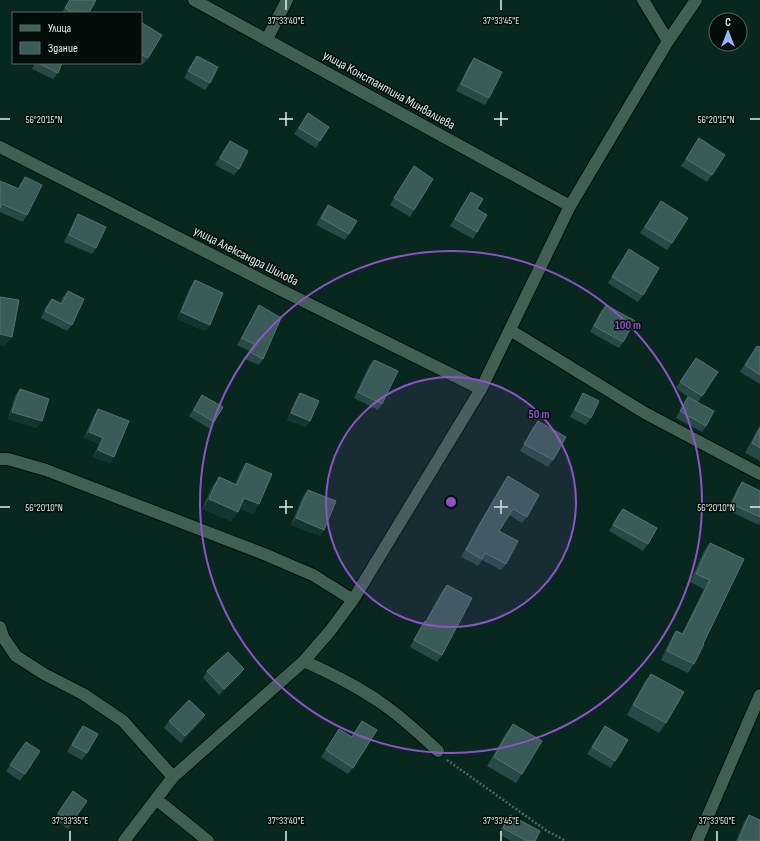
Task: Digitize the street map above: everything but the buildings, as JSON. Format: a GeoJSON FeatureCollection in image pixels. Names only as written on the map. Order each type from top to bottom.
{"type":"FeatureCollection","features":[{"type":"Feature","properties":{"kind":"street","name":"улица Константина Минвалиева"},"geometry":{"type":"LineString","coordinates":[[194,0],[570,206]]}},
{"type":"Feature","properties":{"kind":"street"},"geometry":{"type":"LineString","coordinates":[[267,39],[287,0]]}},
{"type":"Feature","properties":{"kind":"street"},"geometry":{"type":"LineString","coordinates":[[643,0],[668,41]]}},
{"type":"Feature","properties":{"kind":"street"},"geometry":{"type":"LineString","coordinates":[[124,841],[173,777],[304,661],[330,631],[353,600],[481,389],[570,206],[668,41],[696,0]]}},
{"type":"Feature","properties":{"kind":"street","name":"улица Александра Шилова"},"geometry":{"type":"LineString","coordinates":[[0,147],[287,293],[481,389]]}},
{"type":"Feature","properties":{"kind":"street"},"geometry":{"type":"LineString","coordinates":[[510,330],[645,413],[760,474]]}},
{"type":"Feature","properties":{"kind":"street"},"geometry":{"type":"LineString","coordinates":[[0,459],[8,459],[46,470],[264,554],[313,576],[353,600]]}},
{"type":"Feature","properties":{"kind":"street"},"geometry":{"type":"LineString","coordinates":[[0,627],[3,637],[16,656],[44,674],[83,694],[123,721],[173,777]]}},
{"type":"Feature","properties":{"kind":"street"},"geometry":{"type":"LineString","coordinates":[[304,661],[359,688],[410,725],[438,751]]}},
{"type":"Feature","properties":{"kind":"street"},"geometry":{"type":"LineString","coordinates":[[697,841],[760,695]]}},
{"type":"Feature","properties":{"kind":"street"},"geometry":{"type":"LineString","coordinates":[[156,799],[208,841]]}},
{"type":"Feature","properties":{"kind":"path"},"geometry":{"type":"LineString","coordinates":[[438,751],[449,761],[547,831],[566,841]]}}]}
